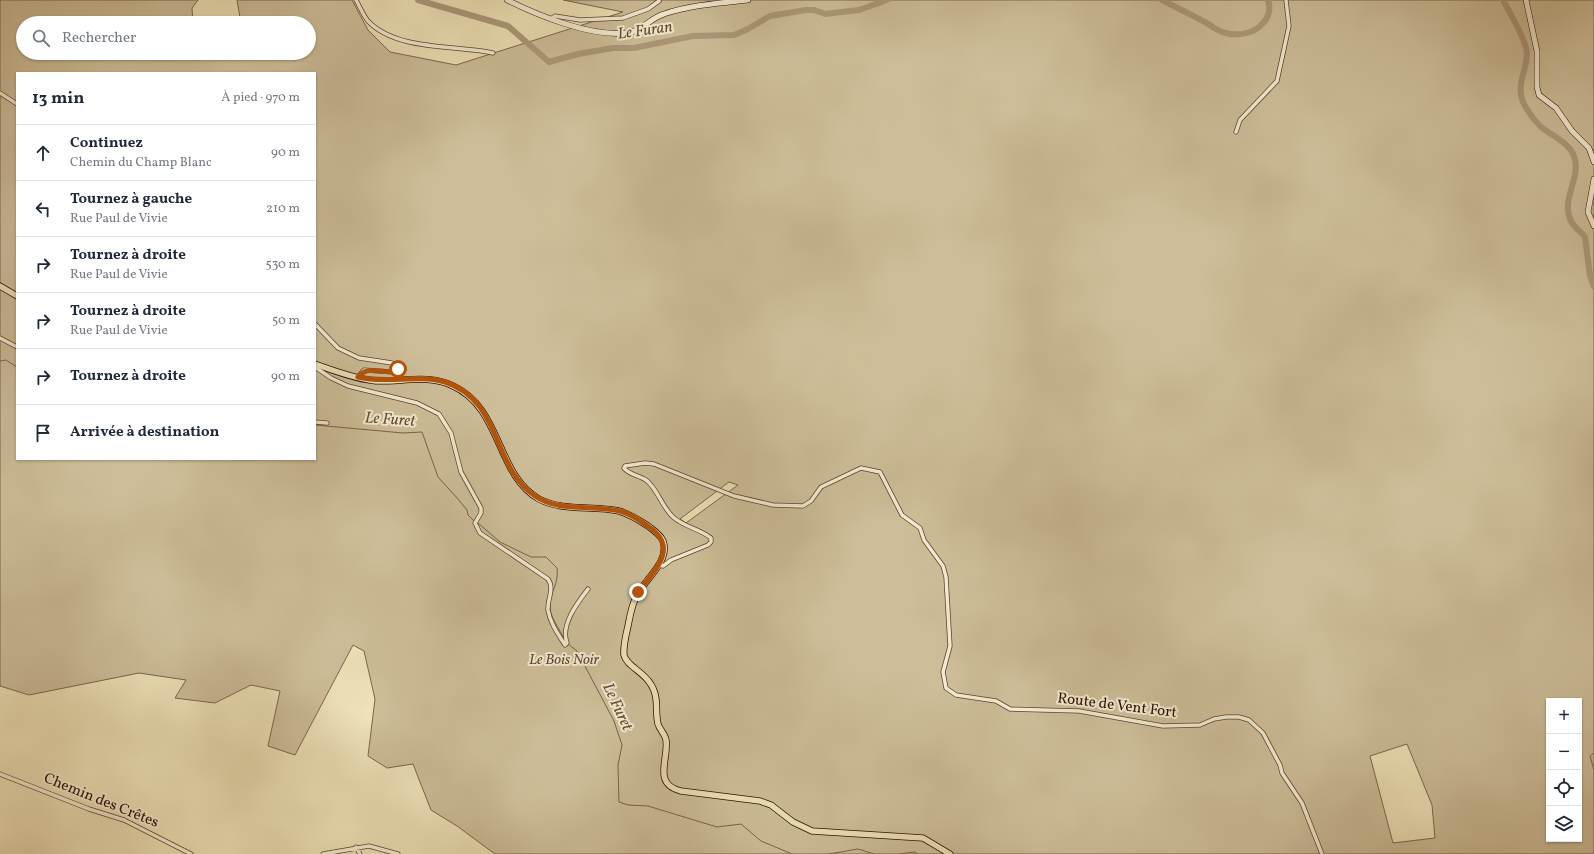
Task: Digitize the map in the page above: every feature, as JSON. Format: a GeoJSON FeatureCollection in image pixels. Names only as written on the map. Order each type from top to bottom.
{"type":"FeatureCollection","features":[{"type":"Feature","properties":{"kind":"main road"},"geometry":{"type":"LineString","coordinates":[[0,286],[16,295]]}},
{"type":"Feature","properties":{"kind":"main road"},"geometry":{"type":"LineString","coordinates":[[316,364],[358,377],[376,380],[429,379],[446,383],[460,389],[476,401],[483,411],[515,474],[528,491],[540,499],[553,504],[614,510],[630,515],[659,535],[663,542],[663,556],[638,592],[632,607],[624,653],[629,663],[643,674],[654,691],[658,725],[666,742],[664,775],[670,786],[681,791],[760,801],[771,805],[793,822],[812,831],[825,833],[913,837],[930,842],[950,854]]}},
{"type":"Feature","properties":{"kind":"street"},"geometry":{"type":"LineString","coordinates":[[356,0],[369,22],[387,36],[403,41],[493,53]]}},
{"type":"Feature","properties":{"kind":"street"},"geometry":{"type":"LineString","coordinates":[[507,0],[551,19],[586,28],[627,34],[636,31],[655,17],[664,14],[707,4],[748,0]]}},
{"type":"Feature","properties":{"kind":"street"},"geometry":{"type":"LineString","coordinates":[[1236,132],[1240,120],[1276,81],[1289,26],[1286,0]]}},
{"type":"Feature","properties":{"kind":"street"},"geometry":{"type":"LineString","coordinates":[[1526,0],[1537,51],[1537,87],[1539,95],[1553,104],[1572,131],[1589,148],[1594,162]]}},
{"type":"Feature","properties":{"kind":"street"},"geometry":{"type":"LineString","coordinates":[[551,19],[555,16],[580,20],[623,18],[648,9],[659,1]]}},
{"type":"Feature","properties":{"kind":"street"},"geometry":{"type":"LineString","coordinates":[[0,93],[16,103]]}},
{"type":"Feature","properties":{"kind":"street"},"geometry":{"type":"LineString","coordinates":[[1594,180],[1588,212],[1594,226]]}},
{"type":"Feature","properties":{"kind":"street"},"geometry":{"type":"LineString","coordinates":[[316,325],[338,348],[359,358],[392,363],[398,367],[397,370],[393,372],[364,370],[358,377]]}},
{"type":"Feature","properties":{"kind":"street"},"geometry":{"type":"LineString","coordinates":[[0,338],[16,346]]}},
{"type":"Feature","properties":{"kind":"street"},"geometry":{"type":"LineString","coordinates":[[316,368],[331,378],[348,386],[418,403],[439,414],[451,432],[461,472],[481,508],[481,513],[475,522],[480,533],[548,579],[551,588],[548,603],[549,613],[554,627],[566,644],[565,635],[567,626],[578,602],[588,589]]}},
{"type":"Feature","properties":{"kind":"street"},"geometry":{"type":"LineString","coordinates":[[316,422],[327,423]]}},
{"type":"Feature","properties":{"kind":"street","name":"Route de Vent Fort"},"geometry":{"type":"LineString","coordinates":[[658,565],[663,566],[671,560],[708,545],[711,542],[711,538],[674,518],[662,503],[651,485],[645,479],[626,471],[624,468],[625,466],[645,463],[654,464],[734,496],[773,505],[803,506],[811,501],[821,487],[861,468],[880,472],[902,515],[920,528],[924,540],[943,566],[946,577],[950,646],[944,672],[946,688],[956,695],[965,698],[996,700],[1010,709],[1079,711],[1163,726],[1200,725],[1214,719],[1226,717],[1239,717],[1249,720],[1263,733],[1280,765],[1282,773],[1302,803],[1322,854]]}},
{"type":"Feature","properties":{"kind":"street","name":"Chemin des Crêtes"},"geometry":{"type":"LineString","coordinates":[[0,774],[89,809],[124,820],[191,854]]}},
{"type":"Feature","properties":{"kind":"street"},"geometry":{"type":"LineString","coordinates":[[323,854],[356,847],[376,847],[398,854]]}},
{"type":"Feature","properties":{"kind":"street"},"geometry":{"type":"LineString","coordinates":[[356,847],[360,854]]}},
{"type":"Feature","properties":{"kind":"green space","name":"Le Bois Noir"},"geometry":{"type":"Polygon","coordinates":[[[0,0],[198,0],[192,8],[193,16],[16,16],[16,60],[316,60],[316,16],[240,16],[237,0],[352,0],[368,30],[390,52],[456,65],[623,12],[563,0],[1594,0],[1594,854],[495,854],[457,826],[431,810],[413,764],[387,768],[368,756],[375,699],[364,651],[353,645],[295,755],[268,746],[280,691],[251,685],[215,703],[175,698],[186,680],[139,673],[29,695],[0,686],[0,0]],[[729,482],[680,519],[686,523],[738,485],[729,482]],[[1407,744],[1370,756],[1393,843],[1435,838],[1432,805],[1407,744]]]}},
{"type":"Feature","properties":{"kind":"waterway","name":"Le Furan"},"geometry":{"type":"LineString","coordinates":[[418,0],[508,26],[549,62],[578,54],[613,48],[634,48],[693,36],[734,35],[770,16],[806,10],[814,10],[825,14],[859,10],[887,0]]}},
{"type":"Feature","properties":{"kind":"waterway","name":"Le Furan"},"geometry":{"type":"LineString","coordinates":[[1162,0],[1204,21],[1220,31],[1231,34],[1243,34],[1259,27],[1267,18],[1269,12],[1268,0]]}},
{"type":"Feature","properties":{"kind":"waterway","name":"Le Furan"},"geometry":{"type":"LineString","coordinates":[[1503,0],[1517,26],[1526,48],[1527,53],[1521,85],[1522,99],[1525,106],[1540,126],[1564,143],[1572,151],[1574,156],[1576,164],[1574,180],[1569,197],[1568,213],[1572,223],[1585,237],[1590,276],[1594,287]]}},
{"type":"Feature","properties":{"kind":"waterway","name":"Le Furet"},"geometry":{"type":"LineString","coordinates":[[0,361],[6,360],[16,366]]}},
{"type":"Feature","properties":{"kind":"waterway","name":"Le Furet"},"geometry":{"type":"LineString","coordinates":[[316,425],[403,433],[422,432],[438,477],[458,499],[467,510],[468,515],[475,522]]}},
{"type":"Feature","properties":{"kind":"waterway","name":"Le Furet"},"geometry":{"type":"LineString","coordinates":[[478,523],[500,542],[531,557],[546,557],[557,568],[557,579],[550,600],[550,609],[551,614],[565,640]]}},
{"type":"Feature","properties":{"kind":"waterway","name":"Le Furet"},"geometry":{"type":"LineString","coordinates":[[568,644],[577,651],[614,721],[622,745],[618,765],[619,802],[628,805],[648,806],[717,827],[741,824],[761,841],[792,854]]}},
{"type":"Feature","properties":{"kind":"waterway"},"geometry":{"type":"LineString","coordinates":[[1594,753],[1590,756],[1594,770]]}},
{"type":"Feature","properties":{"kind":"waterway","name":"Le Furet"},"geometry":{"type":"LineString","coordinates":[[829,854],[858,849],[874,854]]}},
{"type":"Feature","properties":{"kind":"waterway","name":"Le Furet"},"geometry":{"type":"LineString","coordinates":[[900,854],[914,852],[918,854]]}},
{"type":"Feature","properties":{"kind":"route"},"geometry":{"type":"LineString","coordinates":[[398,369],[393,372],[375,372],[364,370],[358,377],[389,381],[429,379],[453,385],[476,401],[489,420],[515,474],[528,491],[540,499],[553,504],[620,511],[657,532],[662,538],[664,547],[663,556],[661,561],[638,592]]}}]}
